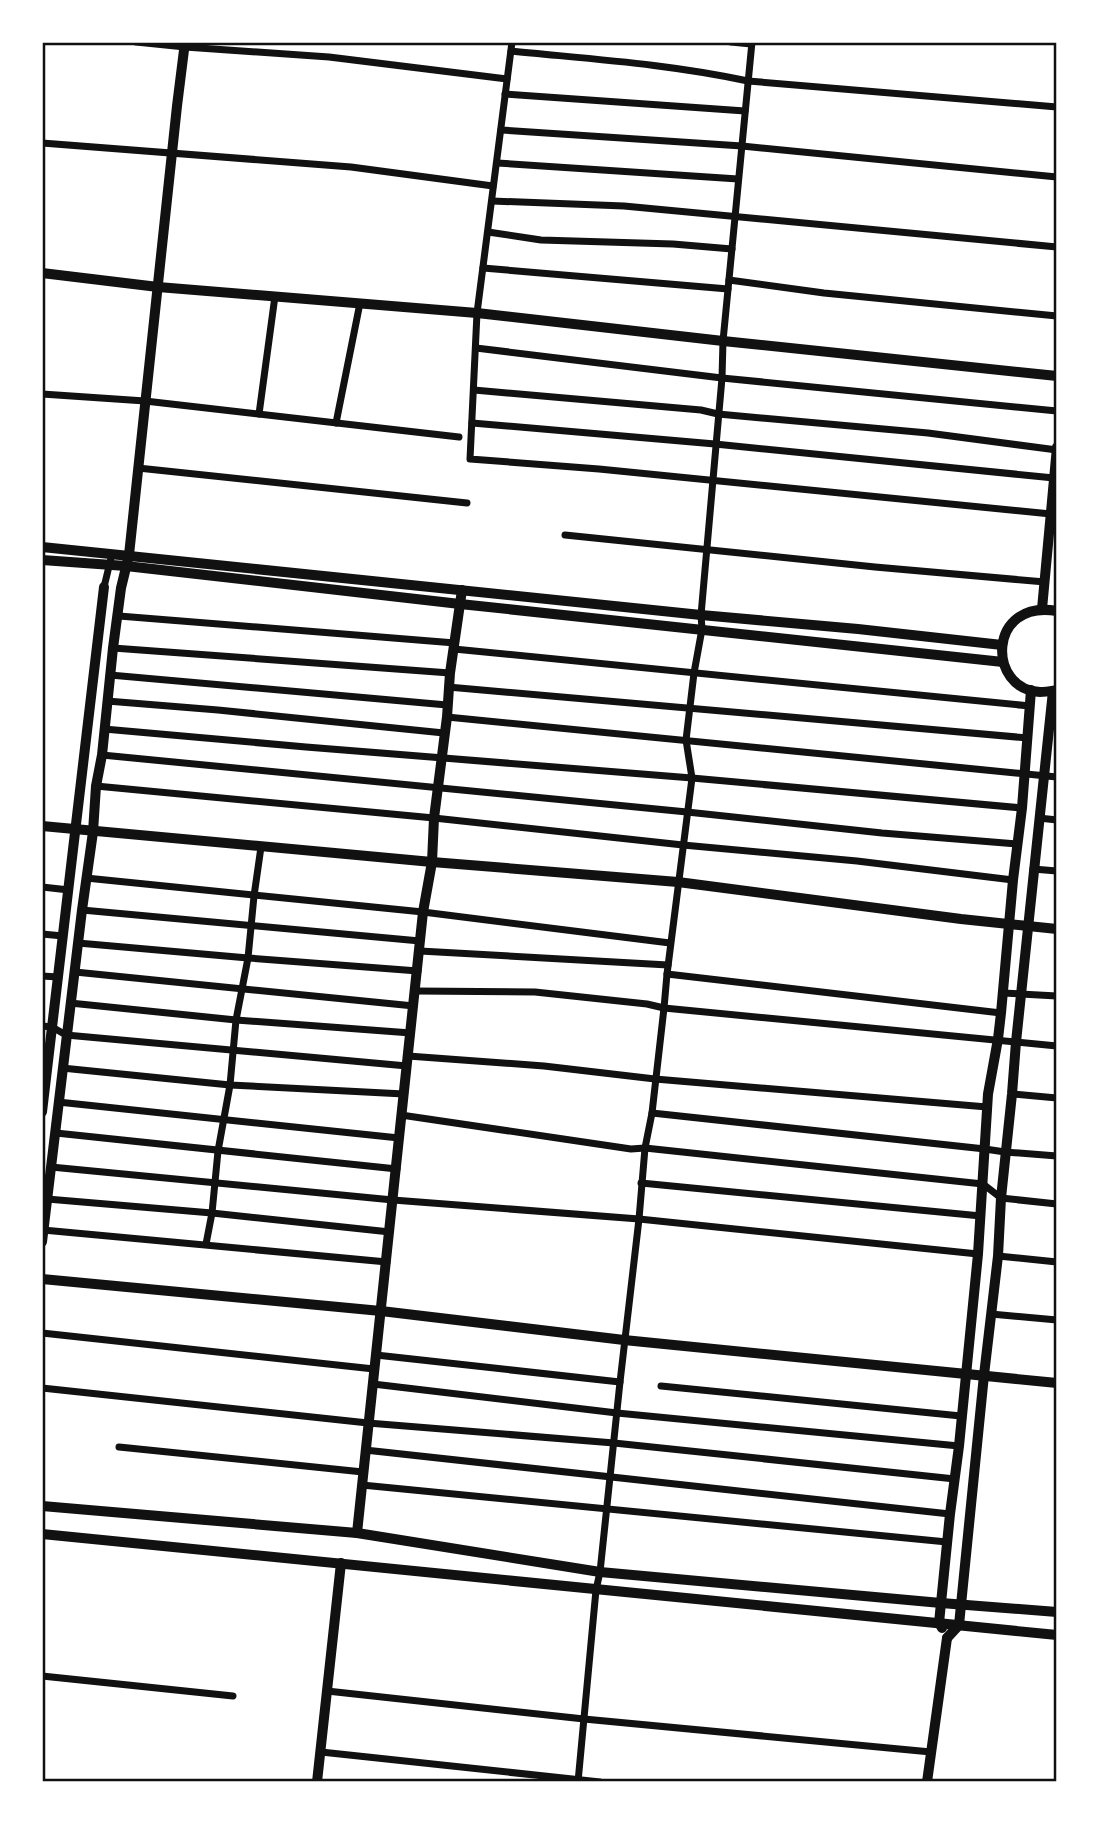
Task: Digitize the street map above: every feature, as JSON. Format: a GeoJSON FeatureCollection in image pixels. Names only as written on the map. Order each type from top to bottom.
{"type":"FeatureCollection","features":[{"type":"Feature","properties":{"kind":"street"},"geometry":{"type":"LineString","coordinates":[[136,42],[330,57],[507,79]]}},
{"type":"Feature","properties":{"kind":"street"},"geometry":{"type":"LineString","coordinates":[[512,42],[477,313],[470,459],[1051,513]]}},
{"type":"Feature","properties":{"kind":"street"},"geometry":{"type":"LineString","coordinates":[[578,1781],[596,1590],[641,1183],[652,1113],[670,943],[692,778],[686,740],[702,629],[723,341],[751,43],[731,42]]}},
{"type":"Feature","properties":{"kind":"street"},"geometry":{"type":"LineString","coordinates":[[42,1242],[113,648],[127,561],[185,45]]}},
{"type":"Feature","properties":{"kind":"street"},"geometry":{"type":"LineString","coordinates":[[511,51],[669,67],[748,81],[1057,107]]}},
{"type":"Feature","properties":{"kind":"street"},"geometry":{"type":"LineString","coordinates":[[505,94],[745,111]]}},
{"type":"Feature","properties":{"kind":"street"},"geometry":{"type":"LineString","coordinates":[[501,130],[742,146],[1057,177]]}},
{"type":"Feature","properties":{"kind":"street"},"geometry":{"type":"LineString","coordinates":[[42,143],[351,167],[494,186]]}},
{"type":"Feature","properties":{"kind":"street"},"geometry":{"type":"LineString","coordinates":[[497,163],[738,179]]}},
{"type":"Feature","properties":{"kind":"street"},"geometry":{"type":"LineString","coordinates":[[492,201],[624,206],[1057,247]]}},
{"type":"Feature","properties":{"kind":"street"},"geometry":{"type":"LineString","coordinates":[[488,232],[552,241],[673,244],[732,249]]}},
{"type":"Feature","properties":{"kind":"street"},"geometry":{"type":"LineString","coordinates":[[483,268],[728,284],[1057,316]]}},
{"type":"Feature","properties":{"kind":"street"},"geometry":{"type":"LineString","coordinates":[[42,273],[158,286],[477,313],[1057,376]]}},
{"type":"Feature","properties":{"kind":"street"},"geometry":{"type":"LineString","coordinates":[[259,414],[275,296]]}},
{"type":"Feature","properties":{"kind":"street"},"geometry":{"type":"LineString","coordinates":[[336,423],[360,303]]}},
{"type":"Feature","properties":{"kind":"street"},"geometry":{"type":"LineString","coordinates":[[476,348],[722,378],[1057,411]]}},
{"type":"Feature","properties":{"kind":"street"},"geometry":{"type":"LineString","coordinates":[[474,390],[701,410],[718,414],[1057,448],[1042,609]]}},
{"type":"Feature","properties":{"kind":"street"},"geometry":{"type":"LineString","coordinates":[[42,394],[145,401],[458,437]]}},
{"type":"Feature","properties":{"kind":"street"},"geometry":{"type":"LineString","coordinates":[[472,423],[1054,478]]}},
{"type":"Feature","properties":{"kind":"street"},"geometry":{"type":"LineString","coordinates":[[138,468],[467,503]]}},
{"type":"Feature","properties":{"kind":"street"},"geometry":{"type":"LineString","coordinates":[[565,535],[1045,582]]}},
{"type":"Feature","properties":{"kind":"street"},"geometry":{"type":"LineString","coordinates":[[42,547],[112,554],[127,561],[460,604],[1003,662]]}},
{"type":"Feature","properties":{"kind":"street"},"geometry":{"type":"LineString","coordinates":[[42,1112],[47,1026],[58,977],[104,587],[112,554]]}},
{"type":"Feature","properties":{"kind":"street"},"geometry":{"type":"LineString","coordinates":[[42,560],[110,565],[127,561],[462,590],[1002,645]]}},
{"type":"Feature","properties":{"kind":"street"},"geometry":{"type":"LineString","coordinates":[[357,1533],[423,912],[432,862],[434,818],[462,590]]}},
{"type":"Feature","properties":{"kind":"street"},"geometry":{"type":"LineString","coordinates":[[927,1782],[947,1638],[959,1625],[998,1256],[1000,1198],[1038,818],[1053,724],[1055,691],[1031,690],[1010,676],[1003,662],[1002,645],[1007,631],[1016,620],[1028,612],[1042,609],[1057,611]]}},
{"type":"Feature","properties":{"kind":"street"},"geometry":{"type":"LineString","coordinates":[[119,616],[454,646],[1030,706]]}},
{"type":"Feature","properties":{"kind":"street"},"geometry":{"type":"LineString","coordinates":[[113,648],[450,673]]}},
{"type":"Feature","properties":{"kind":"street"},"geometry":{"type":"LineString","coordinates":[[110,675],[447,705]]}},
{"type":"Feature","properties":{"kind":"street"},"geometry":{"type":"LineString","coordinates":[[449,687],[1028,738]]}},
{"type":"Feature","properties":{"kind":"street"},"geometry":{"type":"LineString","coordinates":[[947,1638],[939,1623],[978,1254],[987,1107],[1001,1013],[1031,690]]}},
{"type":"Feature","properties":{"kind":"street"},"geometry":{"type":"LineString","coordinates":[[107,701],[444,733]]}},
{"type":"Feature","properties":{"kind":"street"},"geometry":{"type":"LineString","coordinates":[[447,717],[1057,777]]}},
{"type":"Feature","properties":{"kind":"street"},"geometry":{"type":"LineString","coordinates":[[104,729],[1022,808]]}},
{"type":"Feature","properties":{"kind":"street"},"geometry":{"type":"LineString","coordinates":[[102,755],[687,812],[881,834],[1017,844]]}},
{"type":"Feature","properties":{"kind":"street"},"geometry":{"type":"LineString","coordinates":[[96,786],[857,861],[1013,880]]}},
{"type":"Feature","properties":{"kind":"street"},"geometry":{"type":"LineString","coordinates":[[1038,818],[1057,820]]}},
{"type":"Feature","properties":{"kind":"street"},"geometry":{"type":"LineString","coordinates":[[42,826],[678,882],[1057,929]]}},
{"type":"Feature","properties":{"kind":"street"},"geometry":{"type":"LineString","coordinates":[[206,1244],[230,1085],[236,1020],[248,958],[261,847]]}},
{"type":"Feature","properties":{"kind":"street"},"geometry":{"type":"LineString","coordinates":[[1033,869],[1057,871]]}},
{"type":"Feature","properties":{"kind":"street"},"geometry":{"type":"LineString","coordinates":[[86,878],[423,912],[670,943]]}},
{"type":"Feature","properties":{"kind":"street"},"geometry":{"type":"LineString","coordinates":[[42,887],[69,890]]}},
{"type":"Feature","properties":{"kind":"street"},"geometry":{"type":"LineString","coordinates":[[82,910],[420,946],[668,965]]}},
{"type":"Feature","properties":{"kind":"street"},"geometry":{"type":"LineString","coordinates":[[42,934],[63,936]]}},
{"type":"Feature","properties":{"kind":"street"},"geometry":{"type":"LineString","coordinates":[[78,943],[418,971]]}},
{"type":"Feature","properties":{"kind":"street"},"geometry":{"type":"LineString","coordinates":[[75,972],[414,1006]]}},
{"type":"Feature","properties":{"kind":"street"},"geometry":{"type":"LineString","coordinates":[[667,974],[1001,1013]]}},
{"type":"Feature","properties":{"kind":"street"},"geometry":{"type":"LineString","coordinates":[[42,976],[58,977]]}},
{"type":"Feature","properties":{"kind":"street"},"geometry":{"type":"LineString","coordinates":[[416,991],[535,992],[646,1004],[664,1009],[1057,1046]]}},
{"type":"Feature","properties":{"kind":"street"},"geometry":{"type":"LineString","coordinates":[[1003,993],[1057,996]]}},
{"type":"Feature","properties":{"kind":"street"},"geometry":{"type":"LineString","coordinates":[[70,1003],[236,1020],[411,1033]]}},
{"type":"Feature","properties":{"kind":"street"},"geometry":{"type":"LineString","coordinates":[[47,1026],[66,1035],[233,1050],[544,1066],[655,1079],[987,1107]]}},
{"type":"Feature","properties":{"kind":"street"},"geometry":{"type":"LineString","coordinates":[[62,1068],[230,1085],[404,1094]]}},
{"type":"Feature","properties":{"kind":"street"},"geometry":{"type":"LineString","coordinates":[[1012,1094],[1057,1098]]}},
{"type":"Feature","properties":{"kind":"street"},"geometry":{"type":"LineString","coordinates":[[58,1102],[399,1138]]}},
{"type":"Feature","properties":{"kind":"street"},"geometry":{"type":"LineString","coordinates":[[652,1113],[1057,1156]]}},
{"type":"Feature","properties":{"kind":"street"},"geometry":{"type":"LineString","coordinates":[[401,1115],[631,1149],[645,1148],[983,1184],[1000,1198],[1057,1204]]}},
{"type":"Feature","properties":{"kind":"street"},"geometry":{"type":"LineString","coordinates":[[56,1133],[397,1169]]}},
{"type":"Feature","properties":{"kind":"street"},"geometry":{"type":"LineString","coordinates":[[51,1167],[393,1200],[639,1219],[978,1254]]}},
{"type":"Feature","properties":{"kind":"street"},"geometry":{"type":"LineString","coordinates":[[641,1183],[981,1216]]}},
{"type":"Feature","properties":{"kind":"street"},"geometry":{"type":"LineString","coordinates":[[47,1199],[390,1232]]}},
{"type":"Feature","properties":{"kind":"street"},"geometry":{"type":"LineString","coordinates":[[43,1230],[387,1262]]}},
{"type":"Feature","properties":{"kind":"street"},"geometry":{"type":"LineString","coordinates":[[998,1256],[1057,1262]]}},
{"type":"Feature","properties":{"kind":"street"},"geometry":{"type":"LineString","coordinates":[[42,1279],[381,1311],[624,1340],[1057,1383]]}},
{"type":"Feature","properties":{"kind":"street"},"geometry":{"type":"LineString","coordinates":[[991,1314],[1057,1321]]}},
{"type":"Feature","properties":{"kind":"street"},"geometry":{"type":"LineString","coordinates":[[42,1333],[374,1369]]}},
{"type":"Feature","properties":{"kind":"street"},"geometry":{"type":"LineString","coordinates":[[376,1355],[620,1382]]}},
{"type":"Feature","properties":{"kind":"street"},"geometry":{"type":"LineString","coordinates":[[373,1384],[617,1413],[959,1446]]}},
{"type":"Feature","properties":{"kind":"street"},"geometry":{"type":"LineString","coordinates":[[661,1386],[961,1416]]}},
{"type":"Feature","properties":{"kind":"street"},"geometry":{"type":"LineString","coordinates":[[42,1388],[368,1423],[614,1443],[955,1479]]}},
{"type":"Feature","properties":{"kind":"street"},"geometry":{"type":"LineString","coordinates":[[119,1447],[363,1472]]}},
{"type":"Feature","properties":{"kind":"street"},"geometry":{"type":"LineString","coordinates":[[365,1450],[950,1514]]}},
{"type":"Feature","properties":{"kind":"street"},"geometry":{"type":"LineString","coordinates":[[362,1485],[947,1542]]}},
{"type":"Feature","properties":{"kind":"street"},"geometry":{"type":"LineString","coordinates":[[42,1506],[357,1533],[600,1572],[941,1604],[1057,1612]]}},
{"type":"Feature","properties":{"kind":"street"},"geometry":{"type":"LineString","coordinates":[[42,1534],[1057,1635]]}},
{"type":"Feature","properties":{"kind":"street"},"geometry":{"type":"LineString","coordinates":[[317,1782],[341,1563]]}},
{"type":"Feature","properties":{"kind":"street"},"geometry":{"type":"LineString","coordinates":[[42,1676],[233,1696]]}},
{"type":"Feature","properties":{"kind":"street"},"geometry":{"type":"LineString","coordinates":[[327,1690],[584,1719],[931,1752]]}},
{"type":"Feature","properties":{"kind":"street"},"geometry":{"type":"LineString","coordinates":[[321,1752],[600,1782]]}}]}
